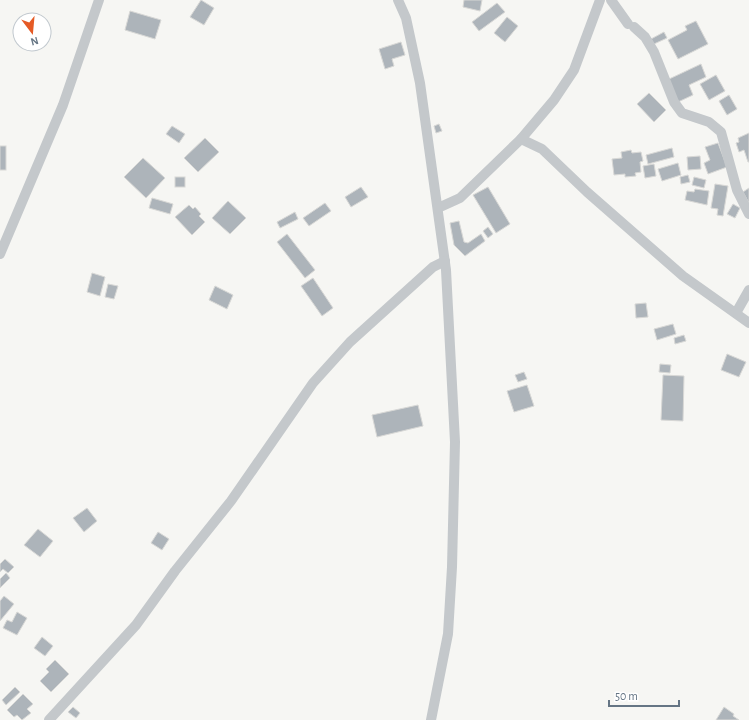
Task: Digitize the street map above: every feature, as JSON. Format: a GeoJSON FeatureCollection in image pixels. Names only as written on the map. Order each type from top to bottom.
{"type":"FeatureCollection","features":[{"type":"Feature","properties":{"kind":"street"},"geometry":{"type":"LineString","coordinates":[[0,254],[63,105],[99,0]]}},
{"type":"Feature","properties":{"kind":"street"},"geometry":{"type":"LineString","coordinates":[[398,0],[406,18],[420,83],[445,261],[456,442],[452,567],[448,634],[431,720]]}},
{"type":"Feature","properties":{"kind":"street"},"geometry":{"type":"LineString","coordinates":[[438,208],[460,198],[521,139],[554,100],[574,70],[600,0]]}},
{"type":"Feature","properties":{"kind":"street"},"geometry":{"type":"LineString","coordinates":[[611,0],[631,26],[645,37],[654,52],[674,102],[682,113],[709,122],[721,132],[737,190],[749,214]]}},
{"type":"Feature","properties":{"kind":"street"},"geometry":{"type":"LineString","coordinates":[[521,139],[542,149],[587,192],[683,276],[749,323]]}},
{"type":"Feature","properties":{"kind":"street"},"geometry":{"type":"LineString","coordinates":[[49,720],[136,625],[175,571],[231,500],[312,383],[350,342],[433,268],[445,261]]}},
{"type":"Feature","properties":{"kind":"street"},"geometry":{"type":"LineString","coordinates":[[736,314],[749,290]]}},
{"type":"Feature","properties":{"kind":"building"},"geometry":{"type":"Polygon","coordinates":[[[201,0],[214,8],[204,25],[190,17],[201,0]]]}},
{"type":"Feature","properties":{"kind":"building"},"geometry":{"type":"Polygon","coordinates":[[[464,0],[482,0],[480,11],[463,7],[464,0]]]}},
{"type":"Feature","properties":{"kind":"building"},"geometry":{"type":"Polygon","coordinates":[[[497,3],[505,12],[479,31],[472,22],[497,3]]]}},
{"type":"Feature","properties":{"kind":"building"},"geometry":{"type":"Polygon","coordinates":[[[130,11],[161,20],[155,39],[125,30],[130,11]]]}},
{"type":"Feature","properties":{"kind":"building"},"geometry":{"type":"Polygon","coordinates":[[[507,17],[518,26],[505,42],[494,33],[507,17]]]}},
{"type":"Feature","properties":{"kind":"building"},"geometry":{"type":"Polygon","coordinates":[[[696,21],[708,44],[678,59],[668,40],[687,30],[685,26],[696,21]]]}},
{"type":"Feature","properties":{"kind":"building"},"geometry":{"type":"Polygon","coordinates":[[[664,32],[667,38],[654,44],[651,39],[664,32]]]}},
{"type":"Feature","properties":{"kind":"building"},"geometry":{"type":"Polygon","coordinates":[[[401,42],[405,55],[392,59],[394,66],[385,69],[379,49],[401,42]]]}},
{"type":"Feature","properties":{"kind":"building"},"geometry":{"type":"Polygon","coordinates":[[[701,64],[706,77],[689,85],[693,95],[678,102],[667,80],[701,64]]]}},
{"type":"Feature","properties":{"kind":"building"},"geometry":{"type":"Polygon","coordinates":[[[716,75],[725,91],[709,100],[700,84],[716,75]]]}},
{"type":"Feature","properties":{"kind":"building"},"geometry":{"type":"Polygon","coordinates":[[[649,93],[666,110],[654,122],[637,104],[649,93]]]}},
{"type":"Feature","properties":{"kind":"building"},"geometry":{"type":"Polygon","coordinates":[[[729,95],[737,109],[727,115],[719,101],[729,95]]]}},
{"type":"Feature","properties":{"kind":"building"},"geometry":{"type":"Polygon","coordinates":[[[439,124],[442,131],[436,133],[434,126],[439,124]]]}},
{"type":"Feature","properties":{"kind":"building"},"geometry":{"type":"Polygon","coordinates":[[[172,126],[185,134],[179,143],[166,134],[172,126]]]}},
{"type":"Feature","properties":{"kind":"building"},"geometry":{"type":"Polygon","coordinates":[[[749,133],[748,162],[744,150],[739,152],[736,143],[739,142],[738,138],[749,133]]]}},
{"type":"Feature","properties":{"kind":"building"},"geometry":{"type":"Polygon","coordinates":[[[205,138],[219,152],[198,172],[184,158],[205,138]]]}},
{"type":"Feature","properties":{"kind":"building"},"geometry":{"type":"Polygon","coordinates":[[[718,143],[727,167],[708,174],[704,163],[710,160],[705,147],[718,143]]]}},
{"type":"Feature","properties":{"kind":"building"},"geometry":{"type":"Polygon","coordinates":[[[0,146],[6,146],[6,170],[0,170],[0,146]]]}},
{"type":"Feature","properties":{"kind":"building"},"geometry":{"type":"Polygon","coordinates":[[[672,148],[674,157],[648,164],[646,155],[672,148]]]}},
{"type":"Feature","properties":{"kind":"building"},"geometry":{"type":"Polygon","coordinates":[[[631,150],[632,153],[641,152],[643,161],[640,162],[641,172],[635,173],[636,176],[625,177],[625,174],[614,175],[612,159],[622,158],[621,152],[631,150]]]}},
{"type":"Feature","properties":{"kind":"building"},"geometry":{"type":"Polygon","coordinates":[[[700,156],[701,169],[688,170],[687,157],[700,156]]]}},
{"type":"Feature","properties":{"kind":"building"},"geometry":{"type":"Polygon","coordinates":[[[143,158],[165,178],[146,198],[124,177],[143,158]]]}},
{"type":"Feature","properties":{"kind":"building"},"geometry":{"type":"Polygon","coordinates":[[[678,163],[681,175],[662,181],[658,169],[678,163]]]}},
{"type":"Feature","properties":{"kind":"building"},"geometry":{"type":"Polygon","coordinates":[[[654,164],[656,176],[645,178],[643,166],[654,164]]]}},
{"type":"Feature","properties":{"kind":"building"},"geometry":{"type":"Polygon","coordinates":[[[688,175],[690,182],[681,184],[680,177],[688,175]]]}},
{"type":"Feature","properties":{"kind":"building"},"geometry":{"type":"Polygon","coordinates":[[[175,177],[185,177],[185,187],[175,187],[175,177]]]}},
{"type":"Feature","properties":{"kind":"building"},"geometry":{"type":"Polygon","coordinates":[[[694,177],[706,180],[704,188],[692,185],[694,177]]]}},
{"type":"Feature","properties":{"kind":"building"},"geometry":{"type":"Polygon","coordinates":[[[715,184],[728,186],[723,216],[717,215],[718,209],[711,208],[715,184]]]}},
{"type":"Feature","properties":{"kind":"building"},"geometry":{"type":"Polygon","coordinates":[[[361,187],[368,197],[351,207],[345,197],[361,187]]]}},
{"type":"Feature","properties":{"kind":"building"},"geometry":{"type":"Polygon","coordinates":[[[488,187],[510,224],[496,233],[473,195],[488,187]]]}},
{"type":"Feature","properties":{"kind":"building"},"geometry":{"type":"Polygon","coordinates":[[[749,188],[749,203],[743,192],[749,188]]]}},
{"type":"Feature","properties":{"kind":"building"},"geometry":{"type":"Polygon","coordinates":[[[695,189],[709,191],[707,205],[685,200],[687,191],[694,192],[695,189]]]}},
{"type":"Feature","properties":{"kind":"building"},"geometry":{"type":"Polygon","coordinates":[[[152,198],[173,204],[170,214],[149,208],[152,198]]]}},
{"type":"Feature","properties":{"kind":"building"},"geometry":{"type":"Polygon","coordinates":[[[228,201],[246,218],[230,234],[212,218],[228,201]]]}},
{"type":"Feature","properties":{"kind":"building"},"geometry":{"type":"Polygon","coordinates":[[[325,203],[331,211],[309,226],[303,218],[325,203]]]}},
{"type":"Feature","properties":{"kind":"building"},"geometry":{"type":"Polygon","coordinates":[[[733,204],[740,208],[735,218],[727,214],[733,204]]]}},
{"type":"Feature","properties":{"kind":"building"},"geometry":{"type":"Polygon","coordinates":[[[189,205],[193,209],[195,207],[201,214],[199,216],[205,222],[192,235],[175,217],[189,205]]]}},
{"type":"Feature","properties":{"kind":"building"},"geometry":{"type":"Polygon","coordinates":[[[295,212],[298,219],[280,228],[277,222],[295,212]]]}},
{"type":"Feature","properties":{"kind":"building"},"geometry":{"type":"Polygon","coordinates":[[[459,221],[464,242],[468,243],[481,234],[485,241],[465,256],[454,245],[450,223],[459,221]]]}},
{"type":"Feature","properties":{"kind":"building"},"geometry":{"type":"Polygon","coordinates":[[[488,227],[493,234],[488,238],[483,231],[488,227]]]}},
{"type":"Feature","properties":{"kind":"building"},"geometry":{"type":"Polygon","coordinates":[[[287,234],[315,270],[305,278],[277,242],[287,234]]]}},
{"type":"Feature","properties":{"kind":"building"},"geometry":{"type":"Polygon","coordinates":[[[92,273],[105,277],[100,296],[87,292],[92,273]]]}},
{"type":"Feature","properties":{"kind":"building"},"geometry":{"type":"Polygon","coordinates":[[[313,278],[333,308],[322,316],[301,286],[313,278]]]}},
{"type":"Feature","properties":{"kind":"building"},"geometry":{"type":"Polygon","coordinates":[[[108,284],[118,286],[114,299],[105,297],[108,284]]]}},
{"type":"Feature","properties":{"kind":"building"},"geometry":{"type":"Polygon","coordinates":[[[215,286],[233,295],[227,309],[209,300],[215,286]]]}},
{"type":"Feature","properties":{"kind":"building"},"geometry":{"type":"Polygon","coordinates":[[[646,303],[648,317],[636,318],[635,304],[646,303]]]}},
{"type":"Feature","properties":{"kind":"building"},"geometry":{"type":"Polygon","coordinates":[[[673,324],[676,334],[657,340],[654,329],[673,324]]]}},
{"type":"Feature","properties":{"kind":"building"},"geometry":{"type":"Polygon","coordinates":[[[684,335],[686,341],[675,344],[674,338],[684,335]]]}},
{"type":"Feature","properties":{"kind":"building"},"geometry":{"type":"Polygon","coordinates":[[[727,354],[746,362],[739,377],[721,370],[727,354]]]}},
{"type":"Feature","properties":{"kind":"building"},"geometry":{"type":"Polygon","coordinates":[[[660,364],[671,365],[670,373],[659,372],[660,364]]]}},
{"type":"Feature","properties":{"kind":"building"},"geometry":{"type":"Polygon","coordinates":[[[524,372],[527,379],[518,382],[515,375],[524,372]]]}},
{"type":"Feature","properties":{"kind":"building"},"geometry":{"type":"Polygon","coordinates":[[[663,375],[684,376],[683,421],[661,420],[663,375]]]}},
{"type":"Feature","properties":{"kind":"building"},"geometry":{"type":"Polygon","coordinates":[[[527,385],[534,406],[514,412],[507,391],[527,385]]]}},
{"type":"Feature","properties":{"kind":"building"},"geometry":{"type":"Polygon","coordinates":[[[418,405],[423,426],[377,437],[372,415],[418,405]]]}},
{"type":"Feature","properties":{"kind":"building"},"geometry":{"type":"Polygon","coordinates":[[[87,508],[97,521],[84,532],[73,518],[87,508]]]}},
{"type":"Feature","properties":{"kind":"building"},"geometry":{"type":"Polygon","coordinates":[[[38,529],[53,541],[40,557],[24,545],[38,529]]]}},
{"type":"Feature","properties":{"kind":"building"},"geometry":{"type":"Polygon","coordinates":[[[158,532],[169,539],[162,550],[151,543],[158,532]]]}},
{"type":"Feature","properties":{"kind":"building"},"geometry":{"type":"Polygon","coordinates":[[[5,559],[14,567],[8,573],[3,569],[0,572],[0,564],[5,559]]]}},
{"type":"Feature","properties":{"kind":"building"},"geometry":{"type":"Polygon","coordinates":[[[6,573],[10,578],[0,588],[0,579],[6,573]]]}},
{"type":"Feature","properties":{"kind":"building"},"geometry":{"type":"Polygon","coordinates":[[[4,596],[14,604],[0,621],[0,601],[4,596]]]}},
{"type":"Feature","properties":{"kind":"building"},"geometry":{"type":"Polygon","coordinates":[[[17,612],[27,618],[17,635],[3,628],[7,620],[12,622],[17,612]]]}},
{"type":"Feature","properties":{"kind":"building"},"geometry":{"type":"Polygon","coordinates":[[[42,637],[53,646],[45,656],[34,648],[42,637]]]}},
{"type":"Feature","properties":{"kind":"building"},"geometry":{"type":"Polygon","coordinates":[[[55,660],[69,674],[51,692],[40,681],[49,672],[46,669],[55,660]]]}},
{"type":"Feature","properties":{"kind":"building"},"geometry":{"type":"Polygon","coordinates":[[[15,687],[20,692],[6,705],[2,700],[15,687]]]}},
{"type":"Feature","properties":{"kind":"building"},"geometry":{"type":"Polygon","coordinates":[[[23,694],[33,704],[27,709],[31,713],[22,720],[17,715],[14,717],[7,710],[23,694]]]}},
{"type":"Feature","properties":{"kind":"building"},"geometry":{"type":"Polygon","coordinates":[[[73,707],[80,713],[76,718],[68,712],[73,707]]]}},
{"type":"Feature","properties":{"kind":"building"},"geometry":{"type":"Polygon","coordinates":[[[724,707],[734,714],[733,716],[739,720],[716,720],[724,707]]]}}]}
